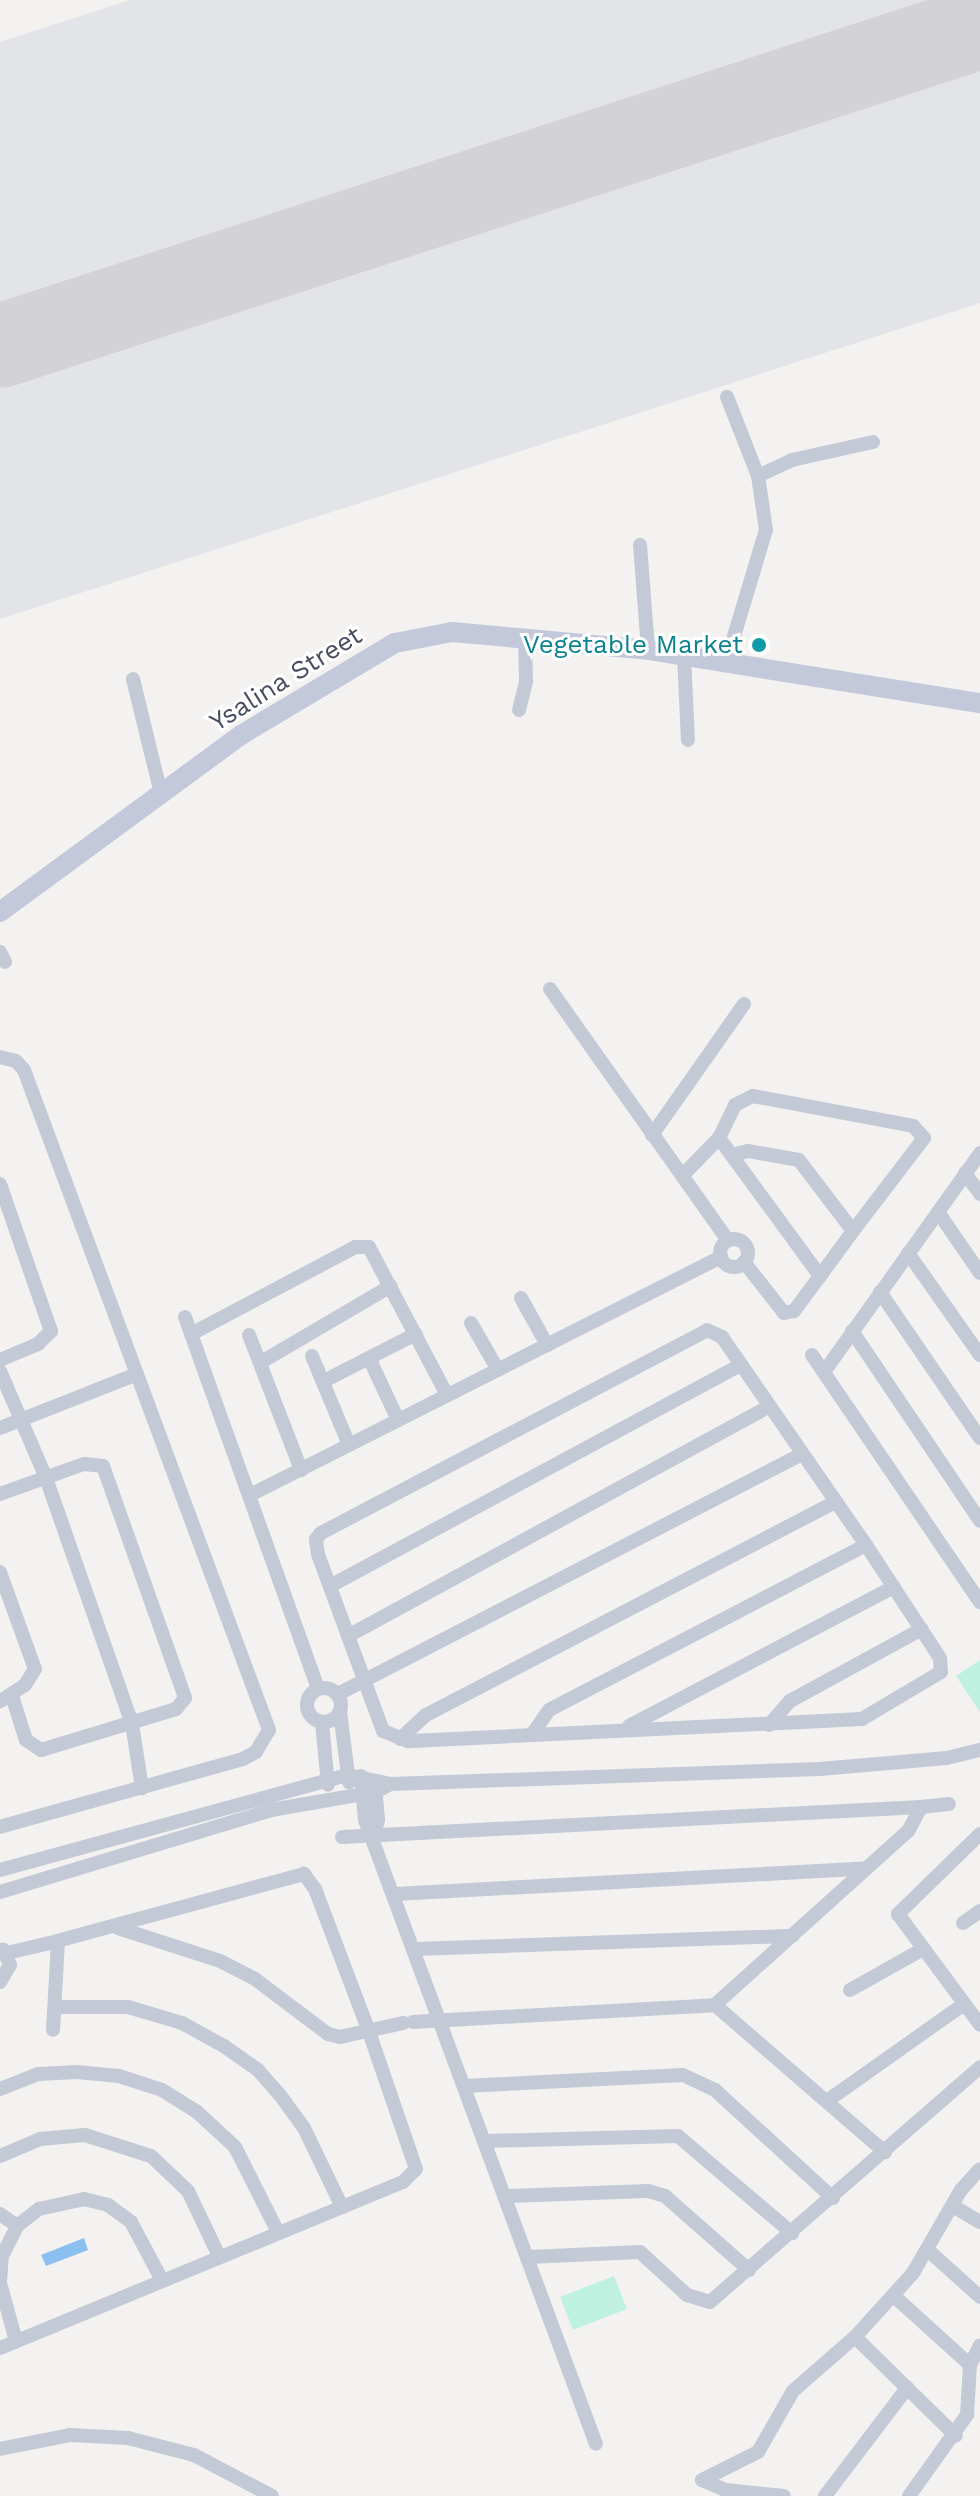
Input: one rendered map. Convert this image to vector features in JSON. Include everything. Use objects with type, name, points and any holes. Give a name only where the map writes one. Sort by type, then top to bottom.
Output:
[{"type":"street","points":[[726,663],[766,530],[758,476],[727,397]]},
{"type":"street","points":[[758,476],[792,460],[873,442]]},
{"type":"street","points":[[640,545],[648,650]]},
{"type":"street","name":"Ysalina Street","points":[[0,912],[316,686],[395,643],[452,632],[648,650],[980,703]]},
{"type":"street","points":[[519,710],[526,681],[525,638]]},
{"type":"street","points":[[684,656],[688,740]]},
{"type":"street","points":[[133,679],[161,794]]},
{"type":"street","points":[[550,989],[652,1135],[728,1240],[745,1245],[744,1262],[784,1313],[794,1311],[924,1138],[913,1126],[753,1096],[735,1105],[719,1138],[682,1176]]},
{"type":"street","points":[[652,1135],[744,1004]]},
{"type":"street","points":[[0,1057],[16,1061],[24,1070],[269,1730],[256,1752],[243,1759],[0,1827]]},
{"type":"street","points":[[719,1138],[820,1276]]},
{"type":"street","points":[[732,1155],[748,1151],[799,1160],[853,1231]]},
{"type":"street","points":[[824,1372],[980,1153]]},
{"type":"street","points":[[965,1173],[980,1194]]},
{"type":"street","points":[[0,1184],[51,1331],[38,1344],[0,1360]]},
{"type":"street","points":[[938,1212],[980,1273]]},
{"type":"street","points":[[250,1495],[721,1257],[728,1240]]},
{"type":"street","points":[[191,1334],[355,1247],[375,1252],[447,1395]]},
{"type":"street","points":[[908,1253],[980,1355]]},
{"type":"street","points":[[721,1257],[731,1266],[744,1262]]},
{"type":"street","points":[[263,1361],[391,1286]]},
{"type":"street","points":[[880,1292],[980,1438]]},
{"type":"street","points":[[521,1298],[547,1345]]},
{"type":"street","points":[[185,1317],[318,1688],[307,1707],[322,1722],[331,1796]]},
{"type":"street","points":[[471,1323],[498,1370]]},
{"type":"street","points":[[707,1330],[722,1337],[769,1406],[922,1629],[943,1668],[917,1688],[866,1718],[769,1725],[400,1739],[383,1731],[363,1685],[316,1539],[330,1526],[707,1330]]},
{"type":"street","points":[[852,1331],[980,1521]]},
{"type":"street","points":[[324,1381],[416,1334]]},
{"type":"street","points":[[249,1335],[263,1361],[301,1470]]},
{"type":"street","points":[[812,1355],[980,1602]]},
{"type":"street","points":[[312,1356],[349,1445]]},
{"type":"street","points":[[370,1360],[398,1420]]},
{"type":"street","points":[[330,1586],[741,1365]]},
{"type":"street","points":[[0,1371],[46,1478],[132,1724],[142,1788]]},
{"type":"street","points":[[0,1428],[137,1374]]},
{"type":"street","points":[[348,1636],[769,1406]]},
{"type":"street","points":[[318,1688],[338,1694],[363,1685],[802,1454]]},
{"type":"street","points":[[0,1494],[97,1463],[109,1473],[184,1686],[182,1705],[132,1724],[41,1750],[26,1740],[6,1699],[35,1669],[0,1572]]},
{"type":"street","points":[[400,1739],[426,1715],[836,1502]]},
{"type":"street","points":[[533,1733],[549,1710],[866,1545]]},
{"type":"street","points":[[624,1729],[894,1587]]},
{"type":"street","points":[[769,1725],[790,1701],[922,1629]]},
{"type":"street","points":[[338,1694],[340,1712],[374,1835],[596,2444]]},
{"type":"street","points":[[322,1722],[340,1712]]},
{"type":"street","points":[[0,1870],[327,1779],[362,1785],[820,1769],[947,1758],[980,1750]]},
{"type":"street","points":[[0,1892],[362,1785]]},
{"type":"street","points":[[342,1837],[949,1804]]},
{"type":"street","points":[[115,1927],[220,1961],[255,1979],[328,2034],[340,2037],[408,2022],[715,2005],[908,1831],[921,1807]]},
{"type":"street","points":[[980,1834],[899,1907],[899,1917],[980,2025]]},
{"type":"street","points":[[395,1894],[864,1869]]},
{"type":"street","points":[[0,1982],[9,1972],[4,1950],[115,1927],[304,1874],[368,2029],[416,2169],[403,2182],[0,2348]]},
{"type":"street","points":[[963,1923],[980,1911]]},
{"type":"street","points":[[415,1949],[793,1936]]},
{"type":"street","points":[[53,2030],[58,1941]]},
{"type":"street","points":[[850,1990],[923,1949]]},
{"type":"street","points":[[827,2101],[964,2004]]},
{"type":"street","points":[[715,2005],[885,2152]]},
{"type":"street","points":[[55,2007],[128,2007],[182,2023],[224,2046],[258,2070],[280,2095],[304,2128],[342,2207]]},
{"type":"street","points":[[528,2257],[640,2252],[703,2303],[749,2270],[980,2067]]},
{"type":"street","points":[[0,2089],[38,2074],[77,2072],[119,2076],[162,2090],[196,2111],[235,2147],[278,2232]]},
{"type":"street","points":[[465,2086],[683,2075],[715,2090],[833,2198]]},
{"type":"street","points":[[0,2156],[40,2139],[85,2135],[151,2156],[188,2191],[219,2256]]},
{"type":"street","points":[[485,2141],[678,2136],[792,2233]]},
{"type":"street","points":[[784,2496],[725,2490],[702,2480],[758,2452],[793,2391],[855,2337],[894,2296],[929,2251],[953,2206],[980,2169]]},
{"type":"street","points":[[505,2196],[648,2191],[682,2209],[749,2270]]},
{"type":"street","points":[[16,2341],[0,2283],[2,2256],[17,2226],[62,2200],[108,2205],[131,2222],[162,2280]]},
{"type":"street","points":[[953,2206],[980,2222]]},
{"type":"street","points":[[0,2214],[17,2226]]},
{"type":"street","points":[[929,2251],[980,2297]]},
{"type":"street","points":[[894,2296],[970,2365]]},
{"type":"street","points":[[855,2337],[956,2436]]},
{"type":"street","points":[[909,2496],[956,2436],[967,2415],[970,2365],[980,2345]]},
{"type":"street","points":[[825,2496],[907,2388]]},
{"type":"street","points":[[0,2449],[70,2435],[128,2438],[194,2455],[272,2496]]},
{"type":"shaded area","points":[[130,0],[980,0],[980,303],[0,619],[0,42]]},
{"type":"green space","points":[[980,1660],[980,1712],[956,1676]]},
{"type":"green space","points":[[614,2276],[627,2309],[573,2330],[560,2297]]},
{"type":"water","points":[[84,2238],[88,2250],[46,2266],[41,2255]]},
{"type":"runway","points":[[0,346],[980,27]]},
{"type":"place","name":"Vegetable Market","points":[[759,645]]}]
